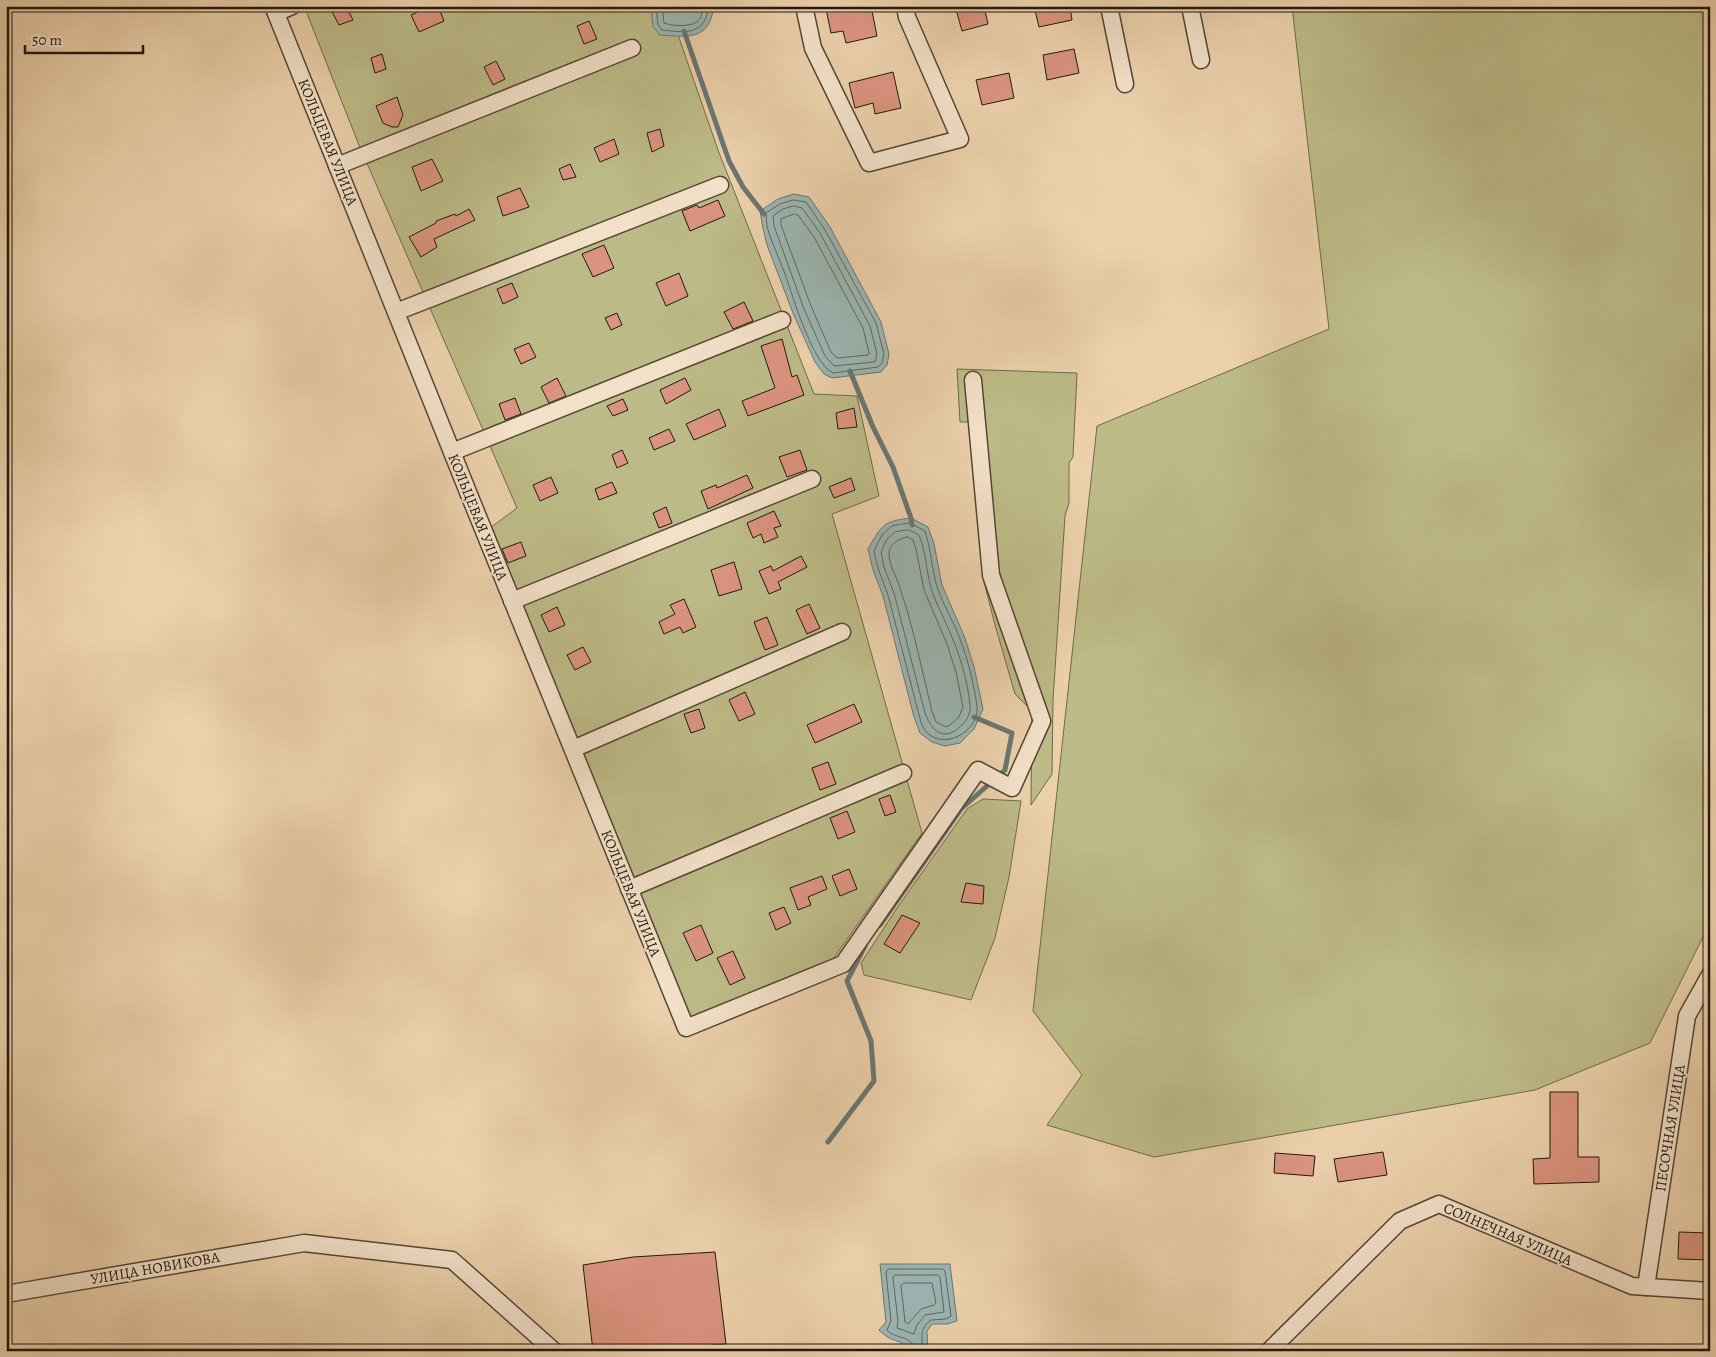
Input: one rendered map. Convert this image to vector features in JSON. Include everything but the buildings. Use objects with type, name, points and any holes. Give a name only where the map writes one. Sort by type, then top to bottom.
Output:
[{"type":"street","points":[[275,10],[292,6]]},
{"type":"street","points":[[804,6],[813,48],[869,163],[960,139],[906,17],[905,6]]},
{"type":"street","points":[[1108,6],[1125,84]]},
{"type":"street","points":[[1190,6],[1200,60]]},
{"type":"street","name":"КОЛЬЦЕВАЯ УЛИЦА","points":[[275,10],[686,1028],[843,964],[978,770],[1012,788],[1042,721],[991,575],[973,380]]},
{"type":"street","points":[[338,166],[632,48]]},
{"type":"street","points":[[396,312],[720,186]]},
{"type":"street","points":[[452,452],[782,320]]},
{"type":"street","points":[[512,601],[812,479]]},
{"type":"street","points":[[573,749],[842,632]]},
{"type":"street","points":[[629,889],[903,773]]},
{"type":"street","name":"ПЕСОЧНАЯ УЛИЦА","points":[[1646,1287],[1687,1016],[1710,974]]},
{"type":"street","name":"СОЛНЕЧНАЯ УЛИЦА","points":[[1268,1351],[1400,1221],[1439,1204],[1632,1286],[1710,1291]]},
{"type":"street","name":"УЛИЦА НОВИКОВА","points":[[6,1294],[304,1243],[452,1260],[554,1351]]},
{"type":"shaded area","points":[[304,6],[668,6],[718,150],[814,394],[857,396],[879,496],[832,514],[922,833],[833,959],[690,1017],[490,528],[517,508],[359,145]]},
{"type":"shaded area","points":[[1292,6],[1710,6],[1710,923],[1650,1043],[1535,1090],[1154,1157],[1047,1125],[1082,1075],[1033,1011],[1097,426],[1329,329]]},
{"type":"shaded area","points":[[957,369],[1077,373],[1073,457],[1069,463],[1069,503],[1065,516],[1053,700],[1052,774],[1031,805],[1032,704],[1026,705],[1015,694],[983,578],[979,422],[960,422]]},
{"type":"shaded area","points":[[983,799],[1021,801],[1009,877],[995,938],[971,1000],[864,975],[861,963],[897,908],[967,809]]},
{"type":"water","points":[[651,6],[714,6],[708,26],[696,34],[680,36],[660,35],[653,27]]},
{"type":"water","points":[[794,194],[809,197],[830,227],[881,322],[889,354],[887,365],[881,372],[832,378],[824,374],[815,362],[793,313],[767,245],[760,211],[778,199]]},
{"type":"water","points":[[911,518],[928,527],[934,544],[942,585],[965,638],[974,667],[983,709],[974,729],[960,743],[945,746],[932,742],[920,733],[914,717],[883,596],[873,570],[868,549],[880,529],[884,526],[894,521]]},
{"type":"water","points":[[880,1264],[950,1264],[957,1321],[947,1324],[932,1324],[927,1331],[928,1351],[912,1351],[879,1330],[886,1322]]},
{"type":"waterway","points":[[684,31],[729,161],[743,187],[764,214]]},
{"type":"waterway","points":[[850,371],[873,427],[893,467],[912,525]]},
{"type":"waterway","points":[[880,925],[961,809],[1005,770],[1012,733],[974,717]]},
{"type":"waterway","points":[[828,1142],[874,1081],[871,1041],[847,981],[865,946]]}]
